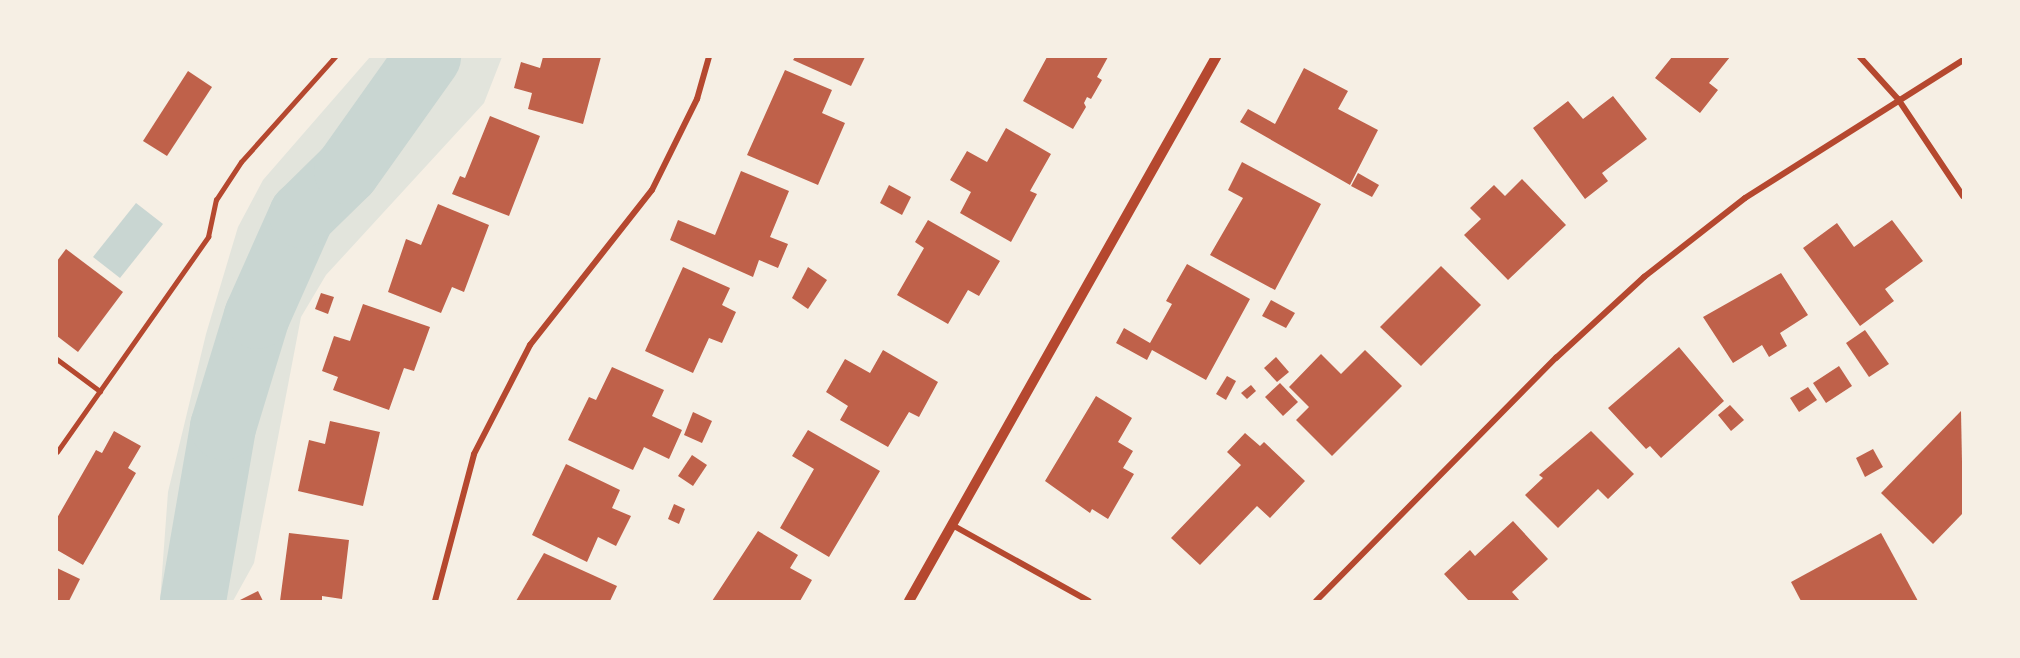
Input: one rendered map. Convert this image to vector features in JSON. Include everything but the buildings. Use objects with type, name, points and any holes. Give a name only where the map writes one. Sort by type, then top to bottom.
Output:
[{"type":"street","points":[[435,601],[474,454],[530,345],[652,190],[697,99],[709,57]]},
{"type":"street","points":[[909,601],[954,525],[1216,57]]},
{"type":"street","points":[[1860,57],[1899,99],[1963,196]]},
{"type":"street","points":[[1316,601],[1556,358],[1644,277],[1745,198],[1963,60]]},
{"type":"street","points":[[954,525],[1089,601]]},
{"type":"lane","points":[[57,452],[208,237],[216,200],[241,162],[335,57]]},
{"type":"lane","points":[[57,359],[100,391]]},
{"type":"shaded area","points":[[370,57],[502,57],[484,103],[326,275],[301,317],[254,563],[233,601],[160,601],[168,492],[206,334],[238,227],[263,180]]},
{"type":"shaded area","points":[[136,203],[163,224],[120,278],[93,257]]},
{"type":"waterway","points":[[193,601],[223,427],[257,316],[302,215],[347,171],[428,57]]}]
